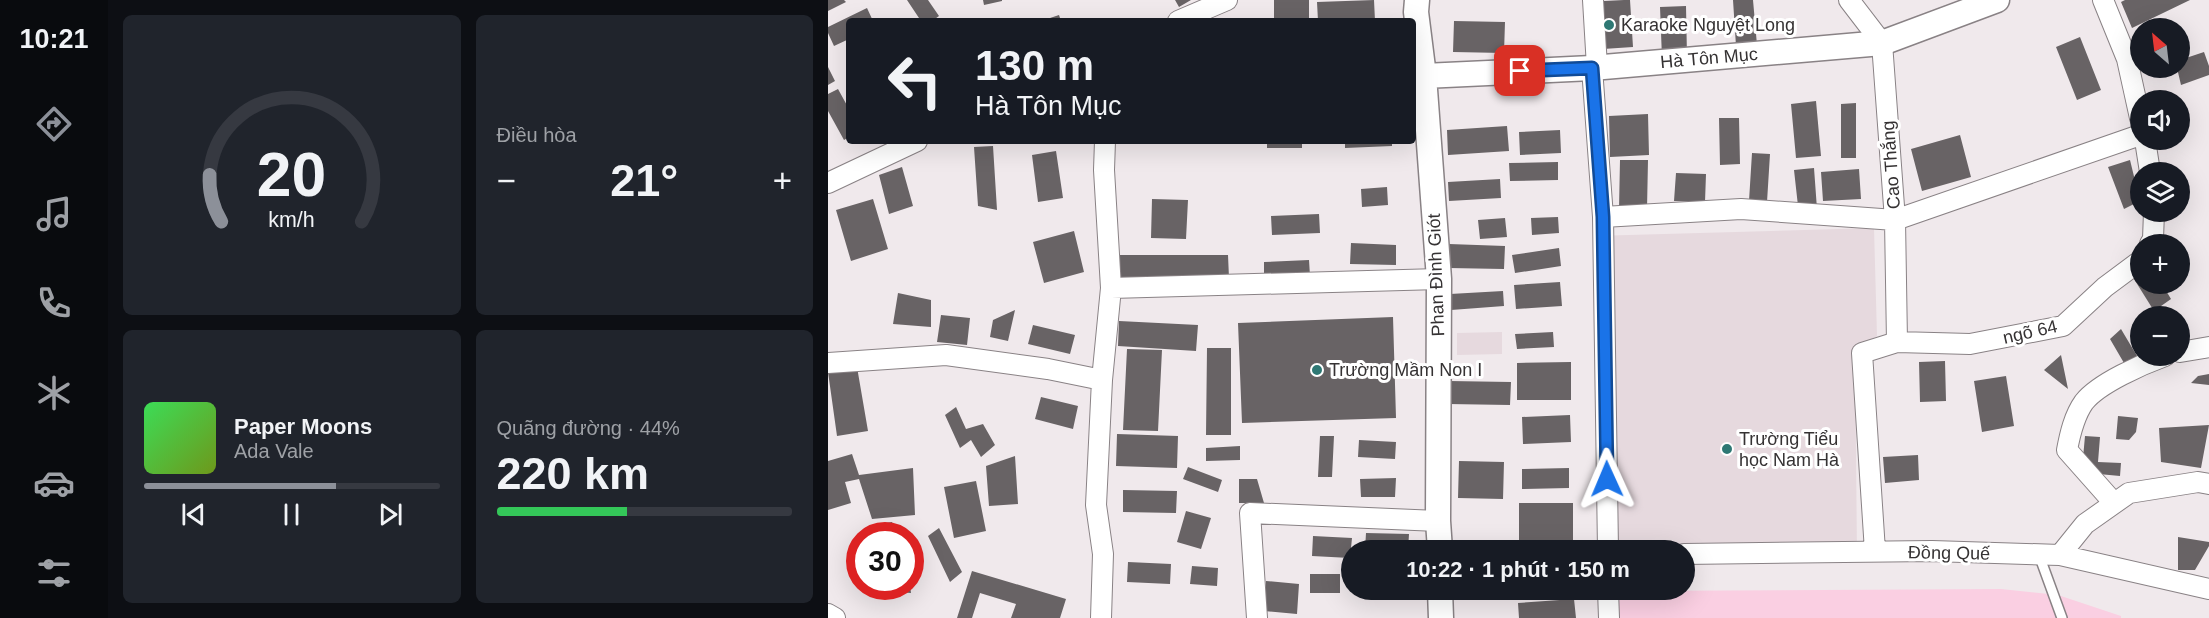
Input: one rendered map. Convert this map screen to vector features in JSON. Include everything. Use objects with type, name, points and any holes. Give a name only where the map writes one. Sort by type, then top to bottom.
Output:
[{"type":"street","points":[[1185,18],[1227,0]]},
{"type":"street","name":"Phan Đình Giót","points":[[1417,0],[1419,76],[1439,279],[1439,540]]},
{"type":"street","points":[[1593,0],[1603,217],[1608,540]]},
{"type":"street","points":[[1849,0],[1882,43]]},
{"type":"street","name":"Hà Tôn Mục","points":[[1419,76],[1595,67],[1882,43],[1997,0]]},
{"type":"street","points":[[2103,0],[2127,59],[2134,90]]},
{"type":"street","name":"Cao Thắng","points":[[1882,43],[1895,220],[1897,342]]},
{"type":"street","points":[[1603,217],[1741,209],[1895,220],[2130,138]]},
{"type":"street","points":[[828,183],[911,144]]},
{"type":"street","points":[[1101,618],[1103,554],[1096,506],[1102,380],[1111,288],[1104,170],[1105,144]]},
{"type":"street","name":"ngõ 64","points":[[1875,551],[1862,353],[1897,342],[1970,344],[2063,326],[2105,287],[2130,268]]},
{"type":"street","points":[[1111,288],[1439,279]]},
{"type":"street","points":[[2190,350],[2209,347]]},
{"type":"street","points":[[828,363],[946,355],[1047,369],[1102,380]]},
{"type":"street","points":[[2114,503],[2067,450],[2071,429],[2084,402],[2097,390],[2138,366]]},
{"type":"street","points":[[2060,555],[2085,524],[2129,493],[2198,482],[2209,484]]},
{"type":"street","points":[[1257,618],[1250,513],[1438,520]]},
{"type":"street","name":"Đồng Quế","points":[[1695,554],[1875,551],[2060,555],[2209,589]]},
{"type":"street","points":[[1440,600],[1440,618]]},
{"type":"street","points":[[1608,600],[1609,618]]},
{"type":"street","points":[[828,614],[835,618]]},
{"type":"lane","points":[[2039,555],[2061,618]]},
{"type":"shaded area","name":"Trường Tiểu học Nam Hà","points":[[1874,228],[1877,336],[1855,349],[1857,555],[1695,552],[1695,540],[1601,540],[1593,236]]},
{"type":"shaded area","points":[[1502,332],[1502,354],[1457,355],[1457,333]]},
{"type":"shaded area","points":[[2001,589],[2058,595],[2121,616],[2121,618],[1613,618],[1614,600],[1695,600],[1695,591]]},
{"type":"building","points":[[828,0],[844,0],[846,2],[828,11]]},
{"type":"building","points":[[907,0],[928,0],[939,16],[919,18]]},
{"type":"building","points":[[983,0],[1002,0],[1002,1],[984,5]]},
{"type":"building","points":[[1175,0],[1191,0],[1179,7]]},
{"type":"building","points":[[1274,0],[1309,0],[1309,18],[1274,18]]},
{"type":"building","points":[[1374,0],[1375,18],[1318,18],[1317,2]]},
{"type":"building","name":"Karaoke Nguyệt Long","points":[[1630,0],[1633,47],[1588,50],[1585,2]]},
{"type":"building","points":[[1733,0],[1753,0],[1757,45],[1736,46]]},
{"type":"building","points":[[2125,0],[2190,0],[2153,18],[2130,18],[2130,23],[2121,2]]},
{"type":"building","points":[[1686,6],[1687,57],[1662,58],[1660,7]]},
{"type":"building","points":[[867,8],[872,18],[846,18]]},
{"type":"building","points":[[846,18],[846,40],[834,46],[828,33],[828,27]]},
{"type":"building","points":[[1454,21],[1505,22],[1504,53],[1453,52]]},
{"type":"building","points":[[2080,37],[2101,90],[2077,100],[2056,47]]},
{"type":"building","points":[[2204,52],[2209,66],[2209,75],[2181,85],[2179,78],[2190,78],[2190,57]]},
{"type":"building","points":[[828,67],[835,81],[828,85]]},
{"type":"building","points":[[838,89],[846,104],[846,139],[844,140],[828,111],[828,94]]},
{"type":"building","points":[[1816,101],[1821,156],[1796,158],[1791,104]]},
{"type":"building","points":[[1856,103],[1856,158],[1841,158],[1841,104]]},
{"type":"building","points":[[1648,114],[1649,155],[1610,157],[1609,116]]},
{"type":"building","points":[[1719,118],[1739,118],[1740,164],[1720,165]]},
{"type":"building","points":[[1507,126],[1509,151],[1448,155],[1447,130]]},
{"type":"building","points":[[1560,130],[1561,153],[1520,155],[1519,132]]},
{"type":"building","points":[[1960,135],[1971,177],[1922,191],[1911,149]]},
{"type":"building","points":[[1267,144],[1302,144],[1302,148],[1267,148]]},
{"type":"building","points":[[1345,144],[1392,144],[1392,146],[1345,148]]},
{"type":"building","points":[[993,146],[997,210],[978,206],[974,147]]},
{"type":"building","points":[[1056,151],[1063,198],[1038,202],[1032,155]]},
{"type":"building","points":[[1752,153],[1770,154],[1767,202],[1749,201]]},
{"type":"building","points":[[1620,160],[1648,160],[1647,209],[1619,209]]},
{"type":"building","points":[[2130,160],[2130,206],[2124,209],[2108,167]]},
{"type":"building","points":[[1558,162],[1558,180],[1510,181],[1509,163]]},
{"type":"building","points":[[902,167],[913,206],[889,214],[879,175]]},
{"type":"building","points":[[1814,168],[1817,209],[1798,206],[1794,170]]},
{"type":"building","points":[[1859,169],[1861,199],[1823,201],[1821,172]]},
{"type":"building","points":[[1676,173],[1706,174],[1705,202],[1674,201]]},
{"type":"building","points":[[1500,179],[1501,198],[1449,201],[1448,182]]},
{"type":"building","points":[[1387,187],[1388,205],[1362,207],[1361,189]]},
{"type":"building","points":[[873,199],[888,249],[851,261],[836,210]]},
{"type":"building","points":[[1152,199],[1188,200],[1186,239],[1151,238]]},
{"type":"building","points":[[1319,214],[1320,233],[1272,235],[1271,216]]},
{"type":"building","points":[[1558,217],[1559,233],[1532,235],[1531,218]]},
{"type":"building","points":[[1505,218],[1507,237],[1480,239],[1478,220]]},
{"type":"building","points":[[1074,231],[1084,272],[1044,283],[1033,242]]},
{"type":"building","points":[[1351,243],[1396,245],[1396,265],[1350,264]]},
{"type":"building","points":[[1449,244],[1505,246],[1504,269],[1449,268]]},
{"type":"building","points":[[1559,248],[1561,266],[1515,273],[1512,255]]},
{"type":"building","points":[[1119,255],[1228,255],[1229,278],[1119,279]]},
{"type":"building","points":[[1309,260],[1310,276],[1264,278],[1264,262]]},
{"type":"building","points":[[1560,282],[1562,306],[1516,309],[1514,285]]},
{"type":"building","points":[[1503,291],[1504,306],[1451,310],[1450,294]]},
{"type":"building","points":[[898,293],[931,300],[931,327],[893,324]]},
{"type":"building","points":[[2143,294],[2168,294],[2171,299],[2161,306],[2151,306]]},
{"type":"building","points":[[1015,310],[1008,341],[990,337],[993,320]]},
{"type":"building","points":[[941,315],[970,318],[967,345],[937,342]]},
{"type":"building","name":"Trường Mầm Non I","points":[[1393,317],[1396,418],[1242,423],[1238,323]]},
{"type":"building","points":[[1119,321],[1198,325],[1196,351],[1118,346]]},
{"type":"building","points":[[1033,325],[1075,335],[1070,354],[1028,344]]},
{"type":"building","points":[[2121,329],[2130,344],[2130,360],[2124,363],[2110,339]]},
{"type":"building","points":[[1553,332],[1554,347],[1517,349],[1515,334]]},
{"type":"building","points":[[1207,348],[1231,348],[1231,435],[1206,435]]},
{"type":"building","points":[[1127,349],[1162,350],[1158,431],[1123,430]]},
{"type":"building","points":[[2061,355],[2068,389],[2044,370]]},
{"type":"building","points":[[1945,361],[1946,401],[1920,402],[1919,362]]},
{"type":"building","points":[[1571,362],[1571,400],[1517,400],[1517,363]]},
{"type":"building","points":[[857,367],[868,431],[837,436],[828,372]]},
{"type":"building","points":[[2209,374],[2209,385],[2191,383],[2198,376]]},
{"type":"building","points":[[2006,376],[2014,426],[1982,432],[1974,381]]},
{"type":"building","points":[[1449,381],[1511,382],[1510,405],[1448,404]]},
{"type":"building","points":[[1041,397],[1078,406],[1073,429],[1035,419]]},
{"type":"building","points":[[956,407],[966,429],[983,424],[995,445],[981,457],[971,440],[960,448],[945,415]]},
{"type":"building","points":[[1570,415],[1571,442],[1523,444],[1522,417]]},
{"type":"building","points":[[2118,416],[2138,418],[2136,432],[2129,440],[2116,439]]},
{"type":"building","points":[[2209,425],[2201,468],[2161,462],[2159,428]]},
{"type":"building","points":[[1117,434],[1178,436],[1177,468],[1116,466]]},
{"type":"building","points":[[1320,436],[1334,436],[1332,477],[1318,477]]},
{"type":"building","points":[[2085,436],[2100,437],[2098,462],[2121,463],[2120,476],[2088,473],[2083,458]]},
{"type":"building","points":[[1359,440],[1396,442],[1395,459],[1358,457]]},
{"type":"building","points":[[1240,446],[1240,460],[1206,461],[1206,448]]},
{"type":"building","points":[[852,454],[859,475],[913,468],[915,515],[872,519],[859,479],[845,482],[851,503],[828,510],[828,461]]},
{"type":"building","points":[[1918,455],[1919,480],[1885,483],[1883,457]]},
{"type":"building","points":[[1015,456],[1018,504],[989,506],[986,466]]},
{"type":"building","points":[[1459,461],[1504,462],[1503,499],[1458,498]]},
{"type":"building","points":[[1188,467],[1222,480],[1218,492],[1183,479]]},
{"type":"building","points":[[1569,468],[1569,488],[1522,489],[1522,469]]},
{"type":"building","points":[[1396,478],[1395,497],[1361,497],[1360,479]]},
{"type":"building","points":[[1239,479],[1257,479],[1264,503],[1239,503]]},
{"type":"building","points":[[976,481],[986,531],[954,538],[944,487]]},
{"type":"building","points":[[1123,490],[1177,491],[1176,513],[1123,512]]},
{"type":"building","points":[[1519,503],[1573,503],[1573,540],[1519,540]]},
{"type":"building","points":[[1186,511],[1211,518],[1201,549],[1177,542]]},
{"type":"building","points":[[939,528],[962,572],[950,582],[928,536]]},
{"type":"building","points":[[1366,533],[1409,534],[1409,540],[1366,540]]},
{"type":"building","points":[[1313,536],[1352,538],[1352,540],[1341,540],[1341,558],[1312,556]]},
{"type":"building","points":[[2178,537],[2209,542],[2195,570],[2178,570]]},
{"type":"building","points":[[1128,562],[1171,564],[1170,584],[1127,582]]},
{"type":"building","points":[[1192,566],[1218,568],[1217,586],[1190,584]]},
{"type":"building","points":[[972,571],[1066,599],[1060,618],[1011,618],[1016,604],[980,593],[972,618],[957,618]]},
{"type":"building","points":[[1310,574],[1340,574],[1340,593],[1310,593]]},
{"type":"building","points":[[1266,581],[1299,584],[1297,614],[1264,611]]},
{"type":"building","points":[[1574,600],[1576,618],[1519,618],[1518,603]]},
{"type":"place","name":"Karaoke Nguyệt Long","points":[[1609,25]]},
{"type":"place","name":"Trường Mầm Non I","points":[[1317,370]]},
{"type":"place","name":"Trường Tiểu học Nam Hà","points":[[1727,449]]},
{"type":"route","points":[[1520,71],[1592,68],[1603,217],[1607,479]]}]
